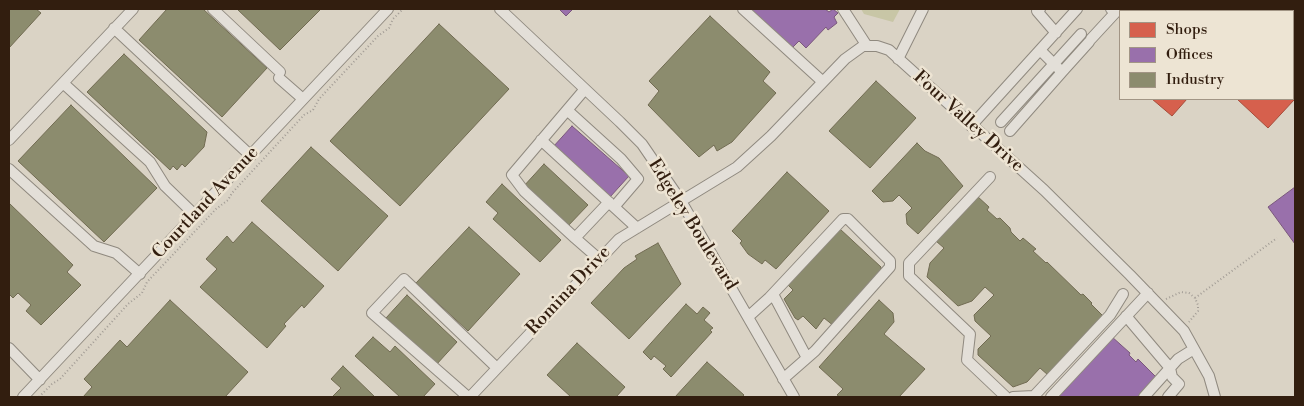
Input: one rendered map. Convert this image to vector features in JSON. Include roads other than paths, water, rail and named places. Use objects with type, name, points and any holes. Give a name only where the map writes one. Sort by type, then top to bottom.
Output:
[{"type":"street","points":[[9,140],[133,9]]},
{"type":"street","points":[[213,9],[303,99]]},
{"type":"street","name":"Courtland Avenue","points":[[23,397],[388,9]]},
{"type":"street","name":"Edgeley Boulevard","points":[[500,9],[642,144],[681,200],[794,397]]},
{"type":"street","points":[[743,9],[823,82]]},
{"type":"street","points":[[681,200],[737,167],[771,136],[845,59],[863,46],[868,46],[844,9]]},
{"type":"street","points":[[898,58],[923,9]]},
{"type":"street","points":[[1040,9],[1037,11],[1056,33]]},
{"type":"street","points":[[1001,122],[1054,64],[1087,39],[1115,13],[1111,9]]},
{"type":"street","points":[[971,126],[1056,33],[1073,10]]},
{"type":"street","points":[[114,28],[251,156]]},
{"type":"street","points":[[1010,131],[1062,72],[1087,39]]},
{"type":"street","name":"Four Valley Drive","points":[[868,46],[877,46],[889,50],[1044,190],[1148,293],[1181,329],[1194,349],[1209,376],[1215,397]]},
{"type":"street","points":[[1040,50],[1062,72]]},
{"type":"street","points":[[63,82],[150,162],[164,186],[195,215]]},
{"type":"street","points":[[585,89],[512,175],[524,192],[599,259]]},
{"type":"street","points":[[567,110],[621,159],[638,179],[576,238]]},
{"type":"street","points":[[541,140],[637,228]]},
{"type":"street","points":[[9,170],[94,246],[116,252],[140,274]]},
{"type":"street","points":[[990,177],[909,263],[909,276],[970,334],[967,360],[1006,397]]},
{"type":"street","name":"Romina Drive","points":[[469,397],[619,239],[681,200]]},
{"type":"street","points":[[748,317],[773,294],[843,219],[848,219],[890,262],[890,267],[807,358],[783,379]]},
{"type":"street","points":[[469,397],[372,313],[404,279],[497,368]]},
{"type":"street","points":[[1051,397],[1148,293]]},
{"type":"street","points":[[773,294],[807,358]]},
{"type":"street","points":[[1013,397],[1034,396],[1110,315],[1123,294]]},
{"type":"street","points":[[1126,316],[1170,368],[1172,377],[1179,384],[1168,397]]},
{"type":"street","points":[[9,348],[40,380]]},
{"type":"street","points":[[1144,397],[1178,359],[1194,349]]}]
